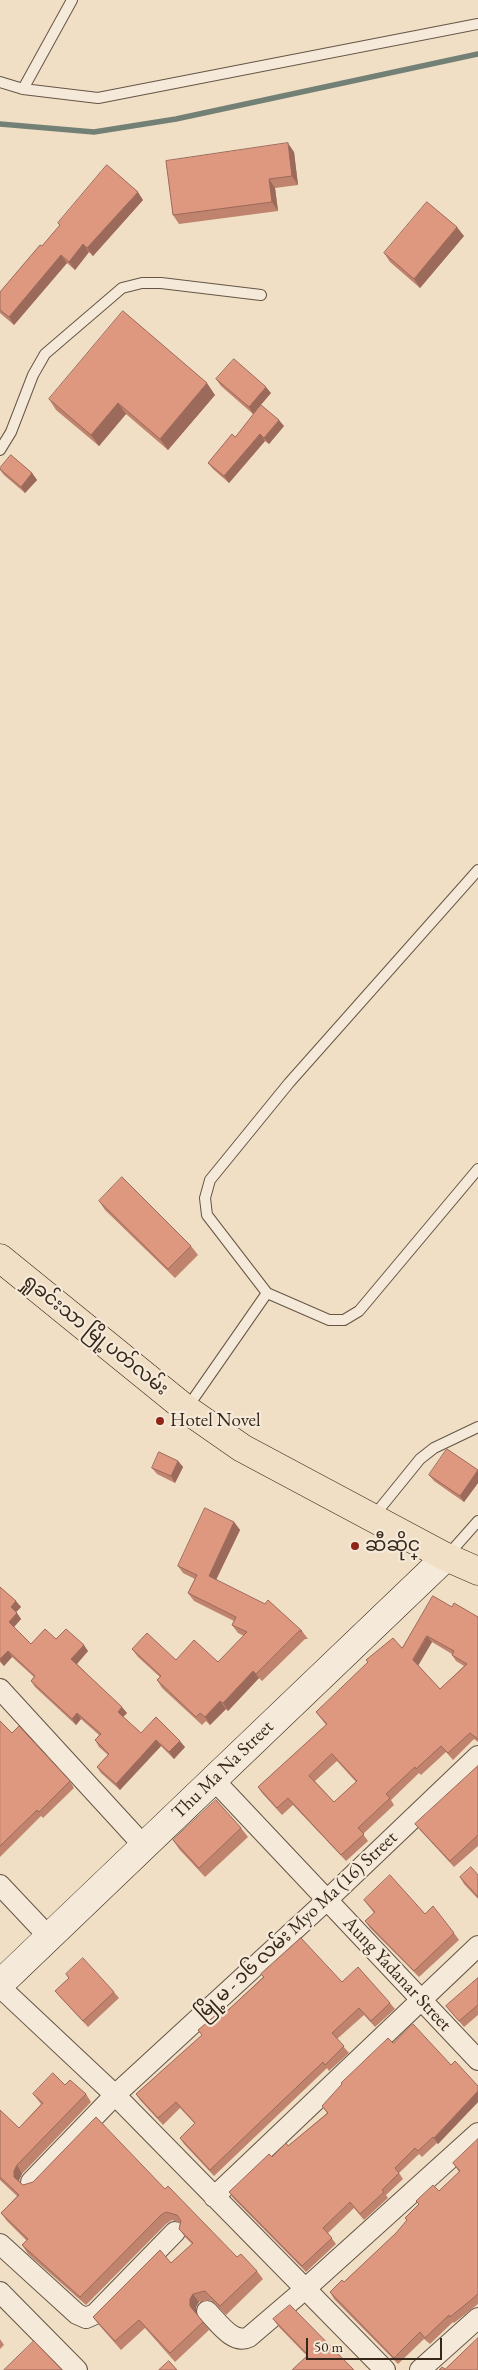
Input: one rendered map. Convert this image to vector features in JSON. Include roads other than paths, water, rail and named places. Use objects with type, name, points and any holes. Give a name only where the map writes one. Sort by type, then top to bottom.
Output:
[{"type":"main road","name":"ရှုခင်းသာ မြို့ပတ်လမ်း","points":[[0,1258],[186,1409],[242,1448],[446,1557],[478,1571]]},
{"type":"street","name":"Thu Ma Na Street","points":[[0,1986],[213,1779],[446,1557]]},
{"type":"street","points":[[0,1689],[144,1846]]},
{"type":"street","name":"မြို့မ - ၁၆ လမ်း Myo Ma (16) Street","points":[[31,2182],[115,2095],[328,1900],[478,1756]]},
{"type":"street","name":"Aung Yadanar Street","points":[[213,1779],[478,2060]]},
{"type":"street","points":[[0,1885],[49,1937]]},
{"type":"street","points":[[214,2196],[478,1946]]},
{"type":"street","points":[[0,1986],[115,2095],[384,2370]]},
{"type":"street","points":[[207,2311],[236,2339],[242,2340],[304,2290],[478,2134]]},
{"type":"street","points":[[0,2244],[76,2314],[86,2318],[95,2314],[175,2232]]},
{"type":"street","points":[[0,2292],[77,2370]]},
{"type":"street","points":[[420,2370],[478,2318]]},
{"type":"lane","points":[[23,90],[72,0]]},
{"type":"lane","points":[[0,82],[23,90],[98,98],[478,24]]},
{"type":"lane","points":[[0,450],[12,432],[33,375],[45,354],[122,288],[142,283],[162,283],[261,295]]},
{"type":"lane","points":[[478,870],[289,1083],[210,1180],[205,1198],[207,1215],[267,1293],[329,1320],[344,1320],[359,1310],[478,1169]]},
{"type":"lane","points":[[186,1409],[267,1293]]},
{"type":"lane","points":[[372,1518],[420,1459],[434,1448],[478,1427]]},
{"type":"lane","points":[[446,1557],[478,1521]]},
{"type":"waterway","points":[[0,124],[94,132],[176,119],[478,54]]},
{"type":"place","name":"Hotel Novel","points":[[160,1421]]},
{"type":"place","name":"ဆီဆိုင္","points":[[355,1546]]}]
